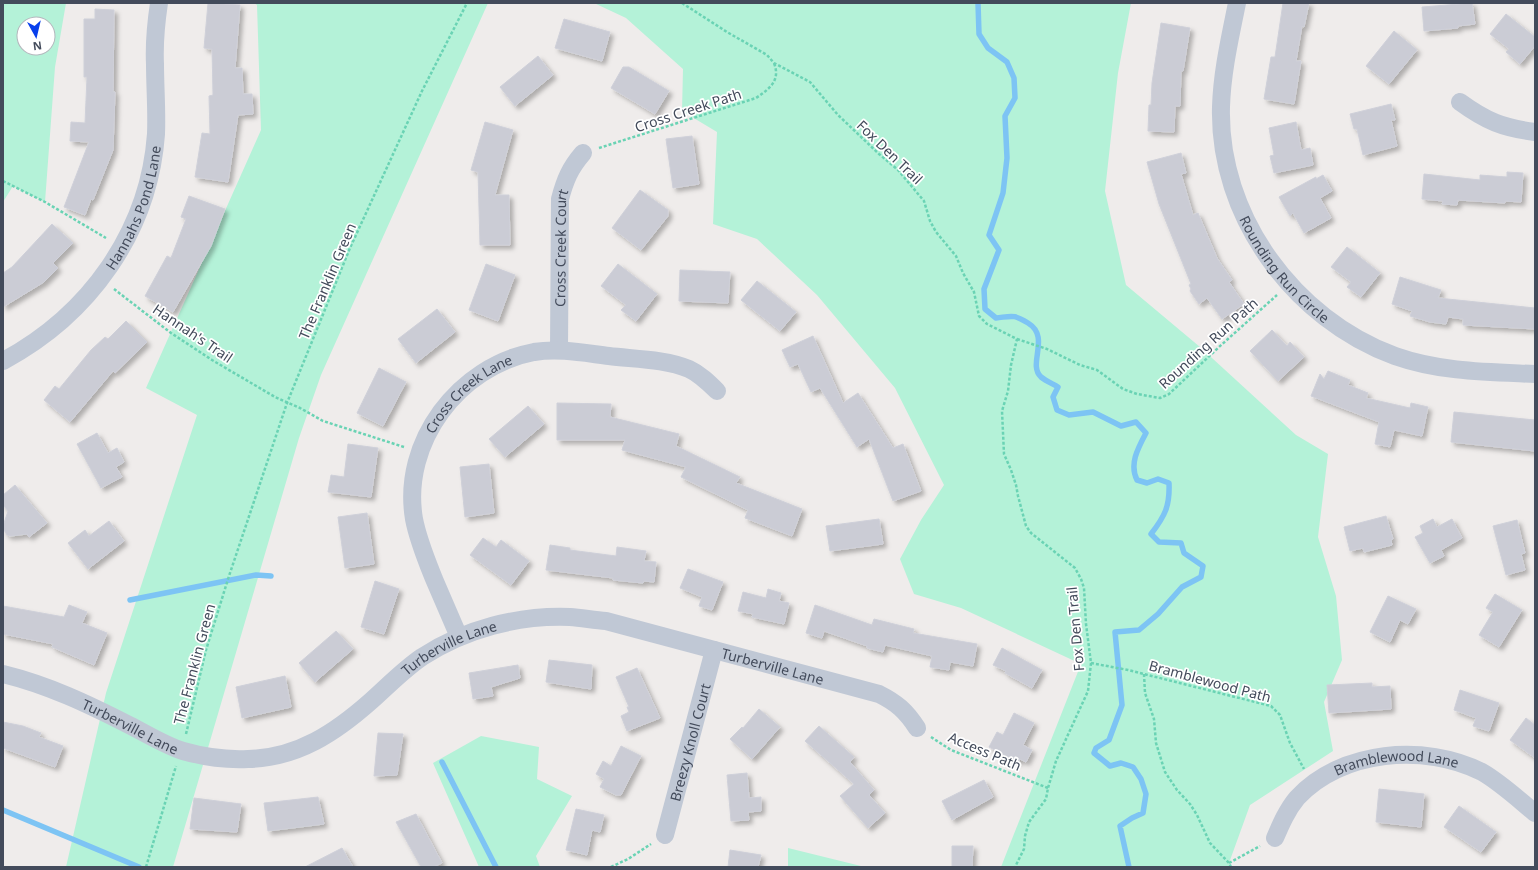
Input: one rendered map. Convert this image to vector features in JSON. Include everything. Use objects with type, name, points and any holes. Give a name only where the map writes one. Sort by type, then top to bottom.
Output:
[{"type":"street","name":"Hannahs Pond Lane","points":[[3,361],[41,338],[69,315],[92,290],[113,262],[129,232],[142,201],[151,168],[156,134],[154,62],[159,3]]},
{"type":"street","name":"Rounding Run Circle","points":[[1237,3],[1223,74],[1221,109],[1223,143],[1229,175],[1240,208],[1255,238],[1274,266],[1290,283],[1295,291],[1320,313],[1350,334],[1381,350],[1396,356],[1432,366],[1461,371],[1535,374]]},
{"type":"street","points":[[1460,102],[1476,114],[1496,124],[1519,130],[1535,132]]},
{"type":"street","name":"Cross Creek Court","points":[[559,350],[560,199],[564,181],[572,165],[583,152]]},
{"type":"street","name":"Cross Creek Lane","points":[[459,637],[420,543],[414,518],[413,493],[416,466],[424,441],[436,419],[450,400],[466,384],[487,369],[510,358],[534,352],[559,350],[671,363],[689,369],[705,379],[717,391]]},
{"type":"street","name":"Turberville Lane","points":[[3,674],[21,678],[62,692],[181,750],[222,759],[251,759],[277,756],[320,740],[342,726],[373,700],[395,678],[422,657],[459,637],[507,622],[539,618],[570,617],[606,621],[879,694],[895,703],[908,715],[917,728]]},
{"type":"street","name":"Breezy Knoll Court","points":[[665,835],[714,650]]},
{"type":"street","name":"Bramblewood Lane","points":[[1275,838],[1284,818],[1297,799],[1312,784],[1332,773],[1369,759],[1390,755],[1427,755],[1453,761],[1481,772],[1499,783],[1535,813]]},
{"type":"path","name":"The Franklin Green","points":[[146,866],[190,719],[206,650],[229,576],[288,403],[350,248],[422,91],[467,3]]},
{"type":"path","name":"Fox Den Trail","points":[[682,3],[727,32],[767,54],[774,63],[810,82],[838,115],[898,170],[924,201],[930,221],[936,232],[956,256],[963,273],[974,292],[979,316],[987,324],[1017,339],[1010,365],[1008,391],[1002,412],[1004,454],[1016,485],[1026,526],[1075,568],[1081,579],[1084,588],[1086,624],[1091,663],[1088,691],[1056,761],[1046,799],[1029,822],[1025,836],[1024,849],[1014,867]]},
{"type":"path","name":"Cross Creek Path","points":[[583,152],[624,141],[756,98],[769,89],[775,80],[777,70],[774,63]]},
{"type":"path","name":"Hannah's Trail","points":[[3,181],[44,202],[108,240],[113,262],[114,288],[171,334],[275,397],[323,421],[420,453]]},
{"type":"path","name":"Rounding Run Path","points":[[1017,339],[1047,349],[1080,365],[1097,370],[1123,389],[1137,394],[1160,398],[1169,394],[1290,283]]},
{"type":"path","name":"Bramblewood Path","points":[[1091,663],[1128,670],[1270,706],[1280,715],[1290,743],[1312,784]]},
{"type":"path","points":[[1144,674],[1144,693],[1154,718],[1156,743],[1165,772],[1197,815],[1210,843],[1231,867]]},
{"type":"path","name":"Access Path","points":[[917,728],[951,750],[1048,788]]},
{"type":"path","points":[[611,867],[628,859],[665,835]]},
{"type":"path","points":[[1229,863],[1275,838]]},
{"type":"green space","points":[[3,3],[66,3],[55,67],[45,202],[13,186],[3,202]]},
{"type":"green space","points":[[254,3],[488,3],[321,375],[299,438],[173,867],[66,867],[106,693],[197,415],[146,388],[261,130],[257,5]]},
{"type":"green space","points":[[594,3],[1131,3],[1118,73],[1105,191],[1126,285],[1200,347],[1296,435],[1328,454],[1318,537],[1336,596],[1342,660],[1324,702],[1333,751],[1250,805],[1229,863],[1232,867],[1001,867],[1081,664],[961,608],[914,594],[900,559],[921,520],[944,485],[895,388],[817,295],[757,239],[713,224],[717,132],[682,111],[683,69],[626,18]]},
{"type":"green space","points":[[481,736],[539,747],[537,779],[572,796],[536,856],[540,867],[479,867],[433,763]]},
{"type":"green space","points":[[788,848],[861,866],[862,867],[788,867]]},
{"type":"building","points":[[208,3],[240,5],[235,68],[242,68],[243,94],[252,94],[253,114],[238,115],[228,182],[195,177],[202,133],[210,134],[209,96],[213,95],[212,49],[204,48]]},
{"type":"building","points":[[1283,3],[1309,3],[1304,27],[1302,26],[1296,61],[1301,61],[1294,104],[1264,99],[1271,57],[1275,57]]},
{"type":"building","points":[[1472,3],[1475,24],[1458,26],[1458,28],[1424,31],[1422,7]]},
{"type":"building","points":[[95,9],[114,10],[113,92],[115,92],[113,150],[93,200],[91,199],[85,215],[64,207],[89,142],[70,141],[71,122],[85,123],[87,77],[84,77],[84,19],[95,19]]},
{"type":"building","points":[[1506,14],[1535,37],[1535,46],[1520,64],[1506,52],[1509,49],[1490,34]]},
{"type":"building","points":[[564,19],[610,32],[602,61],[555,48]]},
{"type":"building","points":[[1161,23],[1190,28],[1183,71],[1181,71],[1180,106],[1175,106],[1174,132],[1148,131],[1149,105],[1151,105],[1152,83]]},
{"type":"building","points":[[1394,31],[1417,50],[1389,84],[1366,66]]},
{"type":"building","points":[[538,56],[553,75],[515,106],[500,87]]},
{"type":"building","points":[[623,67],[629,67],[669,91],[655,114],[611,88]]},
{"type":"building","points":[[1391,104],[1395,120],[1391,120],[1397,146],[1363,155],[1357,129],[1354,129],[1350,114]]},
{"type":"building","points":[[485,122],[513,130],[495,195],[509,195],[510,245],[480,245],[478,172],[471,170]]},
{"type":"building","points":[[1296,122],[1301,150],[1310,148],[1313,165],[1274,173],[1270,156],[1274,155],[1269,128]]},
{"type":"building","points":[[692,136],[699,184],[673,188],[666,139]]},
{"type":"building","points":[[1181,153],[1186,173],[1181,174],[1193,215],[1198,213],[1217,258],[1232,280],[1229,282],[1244,304],[1222,319],[1207,298],[1199,304],[1190,291],[1191,289],[1189,285],[1191,284],[1159,204],[1147,162]]},
{"type":"building","points":[[1507,172],[1523,173],[1521,202],[1505,201],[1505,203],[1458,200],[1457,205],[1442,204],[1443,201],[1422,199],[1424,174],[1480,180],[1480,175],[1507,177]]},
{"type":"building","points":[[1323,175],[1332,191],[1320,198],[1331,218],[1304,233],[1293,213],[1290,216],[1279,197],[1316,177],[1316,179]]},
{"type":"building","points":[[640,190],[668,210],[668,216],[641,250],[612,228]]},
{"type":"building","points":[[189,196],[225,209],[211,246],[173,312],[145,296],[167,256],[171,258],[186,219],[181,217]]},
{"type":"building","points":[[52,224],[73,243],[53,263],[58,268],[44,282],[3,307],[3,273],[12,267]]},
{"type":"building","points":[[1347,247],[1380,273],[1361,297],[1347,287],[1351,282],[1331,267]]},
{"type":"building","points":[[486,264],[515,275],[498,321],[469,310]]},
{"type":"building","points":[[618,264],[657,294],[636,321],[621,310],[626,305],[601,286]]},
{"type":"building","points":[[680,270],[730,272],[728,303],[679,301]]},
{"type":"building","points":[[1400,277],[1441,290],[1438,298],[1535,308],[1535,329],[1463,325],[1463,319],[1448,317],[1446,324],[1430,322],[1410,316],[1412,311],[1392,304]]},
{"type":"building","points":[[757,281],[796,312],[780,331],[741,300]]},
{"type":"building","points":[[437,309],[455,332],[416,363],[398,339]]},
{"type":"building","points":[[126,321],[147,342],[115,373],[113,371],[70,422],[44,400],[55,386],[59,389],[91,350],[105,337],[108,339]]},
{"type":"building","points":[[1272,330],[1287,346],[1290,342],[1304,357],[1278,381],[1250,351]]},
{"type":"building","points":[[813,336],[843,403],[858,393],[893,448],[903,444],[921,491],[893,501],[869,439],[857,447],[820,388],[811,392],[798,364],[790,367],[782,350]]},
{"type":"building","points":[[379,368],[406,382],[383,426],[357,413]]},
{"type":"building","points":[[1328,371],[1350,380],[1348,385],[1368,393],[1366,398],[1410,408],[1411,403],[1428,407],[1422,436],[1394,430],[1390,447],[1375,444],[1379,422],[1311,396],[1320,374],[1324,379]]},
{"type":"building","points":[[557,403],[611,404],[610,417],[679,434],[676,446],[740,477],[736,483],[802,509],[792,536],[745,518],[748,510],[681,477],[686,467],[622,450],[625,440],[557,440]]},
{"type":"building","points":[[528,406],[544,424],[505,457],[489,439]]},
{"type":"building","points":[[1454,412],[1535,420],[1535,451],[1451,442]]},
{"type":"building","points":[[97,433],[108,453],[117,448],[124,462],[116,467],[122,477],[101,488],[77,444]]},
{"type":"building","points":[[348,444],[378,448],[371,497],[328,492],[331,475],[344,477]]},
{"type":"building","points":[[489,464],[494,513],[465,517],[460,467]]},
{"type":"building","points":[[15,485],[47,523],[29,537],[27,534],[7,535],[4,530],[3,526],[8,511],[3,505],[3,495]]},
{"type":"building","points":[[367,513],[374,564],[345,568],[338,517]]},
{"type":"building","points":[[1386,516],[1393,539],[1391,540],[1392,545],[1364,552],[1363,548],[1350,551],[1344,527]]},
{"type":"building","points":[[879,519],[883,544],[830,551],[826,526]]},
{"type":"building","points":[[1433,519],[1437,527],[1452,519],[1462,538],[1441,550],[1444,556],[1430,563],[1415,537],[1423,533],[1420,526]]},
{"type":"building","points":[[1517,520],[1525,553],[1521,554],[1525,570],[1506,575],[1493,526]]},
{"type":"building","points":[[109,521],[124,541],[88,569],[68,543],[85,530],[89,536]]},
{"type":"building","points":[[483,538],[496,547],[501,540],[529,561],[511,585],[470,555]]},
{"type":"building","points":[[550,545],[570,548],[570,550],[616,556],[617,547],[646,551],[644,561],[656,562],[654,582],[644,581],[643,583],[613,580],[613,578],[546,570]]},
{"type":"building","points":[[688,569],[723,582],[712,610],[699,606],[702,597],[680,588]]},
{"type":"building","points":[[375,581],[399,589],[384,634],[361,627]]},
{"type":"building","points":[[768,589],[781,593],[779,601],[789,603],[784,624],[752,617],[753,614],[738,611],[743,592],[766,598]]},
{"type":"building","points":[[1495,594],[1522,610],[1499,647],[1479,635],[1493,612],[1486,608]]},
{"type":"building","points":[[1388,596],[1416,609],[1408,624],[1400,620],[1390,642],[1370,632]]},
{"type":"building","points":[[69,605],[87,612],[82,623],[107,633],[94,665],[52,647],[53,644],[3,634],[3,606],[64,617]]},
{"type":"building","points":[[815,605],[872,625],[874,619],[914,629],[913,633],[977,644],[973,666],[950,662],[949,670],[930,667],[932,656],[885,645],[883,652],[867,648],[867,646],[824,631],[822,638],[806,633]]},
{"type":"building","points":[[336,631],[353,649],[315,682],[299,663]]},
{"type":"building","points":[[1002,648],[1042,670],[1032,688],[1005,673],[1006,671],[993,665]]},
{"type":"building","points":[[549,660],[592,665],[591,689],[546,682]]},
{"type":"building","points":[[518,665],[520,678],[491,687],[493,696],[473,699],[469,673]]},
{"type":"building","points":[[637,668],[660,718],[627,731],[621,716],[629,712],[627,707],[629,707],[616,677]]},
{"type":"building","points":[[285,676],[291,707],[242,718],[236,687]]},
{"type":"building","points":[[1372,683],[1372,687],[1390,686],[1391,709],[1329,713],[1327,685]]},
{"type":"building","points":[[1460,690],[1499,703],[1489,731],[1473,726],[1476,718],[1454,710]]},
{"type":"building","points":[[759,709],[780,727],[752,759],[730,739],[742,727],[743,728]]},
{"type":"building","points":[[1014,713],[1034,723],[1023,745],[1032,750],[1026,762],[1020,759],[1018,762],[989,747],[997,732],[1003,735]]},
{"type":"building","points":[[1526,718],[1535,725],[1535,758],[1510,740]]},
{"type":"building","points":[[3,722],[23,726],[41,733],[39,737],[63,746],[55,767],[3,748]]},
{"type":"building","points":[[819,726],[854,757],[850,762],[874,790],[869,795],[885,813],[868,828],[840,796],[854,784],[805,741]]},
{"type":"building","points":[[378,733],[403,734],[397,775],[374,776]]},
{"type":"building","points":[[621,746],[641,756],[621,795],[616,795],[600,787],[604,779],[596,774],[603,761],[611,766]]},
{"type":"building","points":[[747,773],[749,798],[761,797],[761,811],[748,812],[749,820],[731,821],[727,775]]},
{"type":"building","points":[[984,780],[993,797],[952,820],[942,801]]},
{"type":"building","points":[[1379,789],[1424,794],[1421,827],[1376,822]]},
{"type":"building","points":[[318,797],[324,824],[268,831],[264,803]]},
{"type":"building","points":[[194,798],[241,804],[237,832],[190,829]]},
{"type":"building","points":[[1459,806],[1496,832],[1481,852],[1444,827]]},
{"type":"building","points":[[576,809],[604,815],[600,832],[592,830],[587,855],[566,850]]},
{"type":"building","points":[[416,814],[442,863],[433,867],[421,867],[396,822]]},
{"type":"building","points":[[952,846],[973,846],[972,867],[952,867]]},
{"type":"building","points":[[342,848],[353,867],[305,867]]},
{"type":"building","points":[[730,850],[761,855],[758,867],[728,867]]},
{"type":"waterway","points":[[978,3],[979,34],[988,48],[1007,62],[1014,78],[1015,98],[1005,116],[1007,158],[1003,193],[989,235],[999,250],[984,289],[985,309],[996,318],[1010,316],[1016,317],[1028,323],[1035,329],[1039,343],[1036,365],[1037,372],[1041,377],[1058,387],[1053,397],[1057,410],[1069,415],[1093,412],[1121,426],[1136,422],[1146,433],[1134,462],[1137,480],[1147,483],[1158,479],[1169,483],[1169,498],[1166,510],[1160,522],[1151,534],[1159,542],[1181,543],[1184,553],[1203,566],[1201,577],[1182,587],[1158,614],[1139,630],[1115,632],[1122,705],[1109,740],[1096,748],[1094,753],[1110,766],[1121,763],[1133,767],[1141,779],[1146,794],[1143,813],[1120,826],[1129,867]]},
{"type":"waterway","points":[[130,600],[256,575],[271,576]]},
{"type":"waterway","points":[[442,762],[496,867]]},
{"type":"waterway","points":[[3,810],[139,867]]}]
